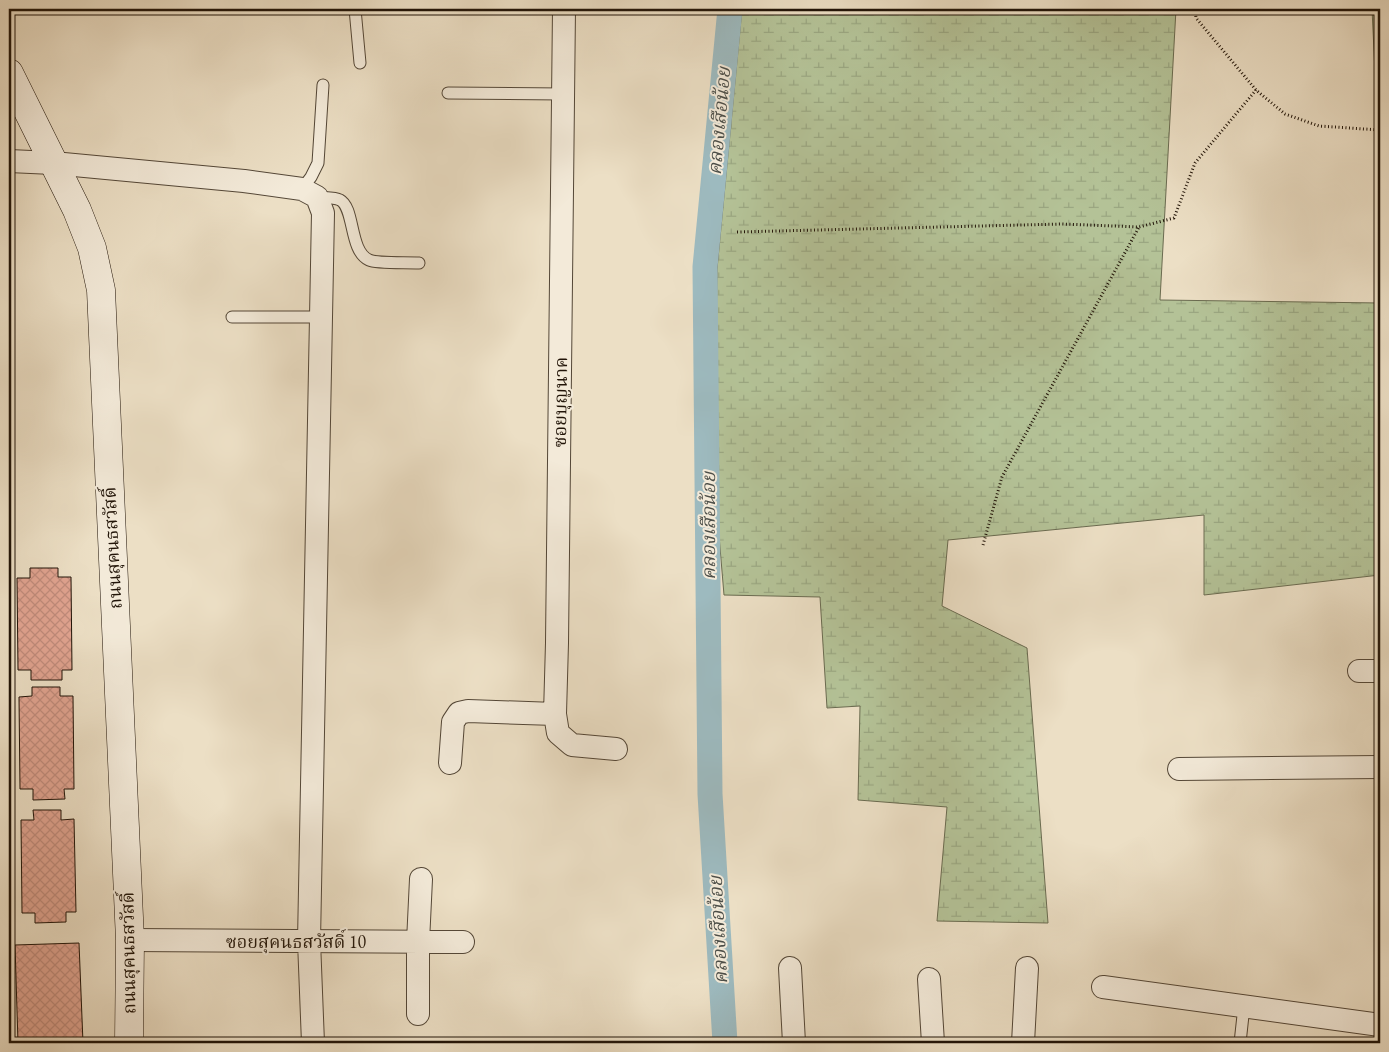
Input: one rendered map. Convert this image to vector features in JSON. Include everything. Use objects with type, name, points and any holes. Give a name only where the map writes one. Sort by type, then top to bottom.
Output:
[{"type":"main road","name":"ถนนสุคนธสวัสดิ์","points":[[9,74],[77,210],[92,248],[101,290],[130,940],[129,1043]]},
{"type":"street","name":"ซอยบุญนาค","points":[[564,9],[555,714],[558,733],[572,745],[616,749]]},
{"type":"street","points":[[9,161],[53,163],[244,181],[310,193],[323,213],[309,941],[313,1043]]},
{"type":"street","points":[[450,763],[454,722],[459,713],[468,711],[555,714]]},
{"type":"street","points":[[1179,769],[1380,767]]},
{"type":"street","points":[[418,1014],[418,942],[421,879]]},
{"type":"street","name":"ซอยสุคนธสวัสดิ์ 10","points":[[130,940],[463,942]]},
{"type":"street","points":[[790,968],[794,1043]]},
{"type":"street","points":[[1023,1043],[1027,968]]},
{"type":"street","points":[[929,979],[933,1043]]},
{"type":"street","points":[[1103,987],[1380,1025]]},
{"type":"lane","points":[[355,9],[360,63]]},
{"type":"lane","points":[[323,85],[318,163],[311,177],[310,193],[340,200],[346,205],[358,248],[363,257],[372,262],[419,262]]},
{"type":"lane","points":[[448,93],[563,94]]},
{"type":"lane","points":[[232,317],[320,317]]},
{"type":"lane","points":[[1240,1043],[1244,1006]]},
{"type":"path","points":[[1195,9],[1196,18],[1256,90],[1285,114],[1319,126],[1380,130]]},
{"type":"path","points":[[737,232],[1062,224],[1138,227],[1174,218],[1195,163],[1256,90]]},
{"type":"path","points":[[984,545],[1002,477],[1138,227]]},
{"type":"green space","points":[[742,9],[1176,9],[1160,300],[1380,303],[1380,575],[1204,595],[1204,515],[948,540],[942,606],[1027,648],[1048,923],[937,921],[947,807],[858,800],[860,706],[827,708],[820,597],[724,595],[714,476],[717,269]]},
{"type":"green space","points":[[1372,9],[1380,9],[1380,72],[1375,72]]},
{"type":"building","points":[[30,568],[58,568],[58,577],[71,577],[72,670],[62,670],[62,680],[31,680],[31,670],[18,670],[17,578],[30,578]]},
{"type":"building","points":[[32,687],[60,687],[60,696],[73,696],[74,789],[64,789],[65,799],[33,800],[33,789],[20,789],[19,697],[32,696]]},
{"type":"building","points":[[33,810],[61,810],[61,820],[74,819],[76,912],[66,912],[66,922],[35,923],[35,913],[22,913],[21,820],[34,820]]},
{"type":"building","points":[[79,943],[83,1043],[18,1043],[15,945]]},
{"type":"waterway","name":"คลองเสือน้อย","points":[[725,1043],[710,794],[705,267],[730,9]]}]
